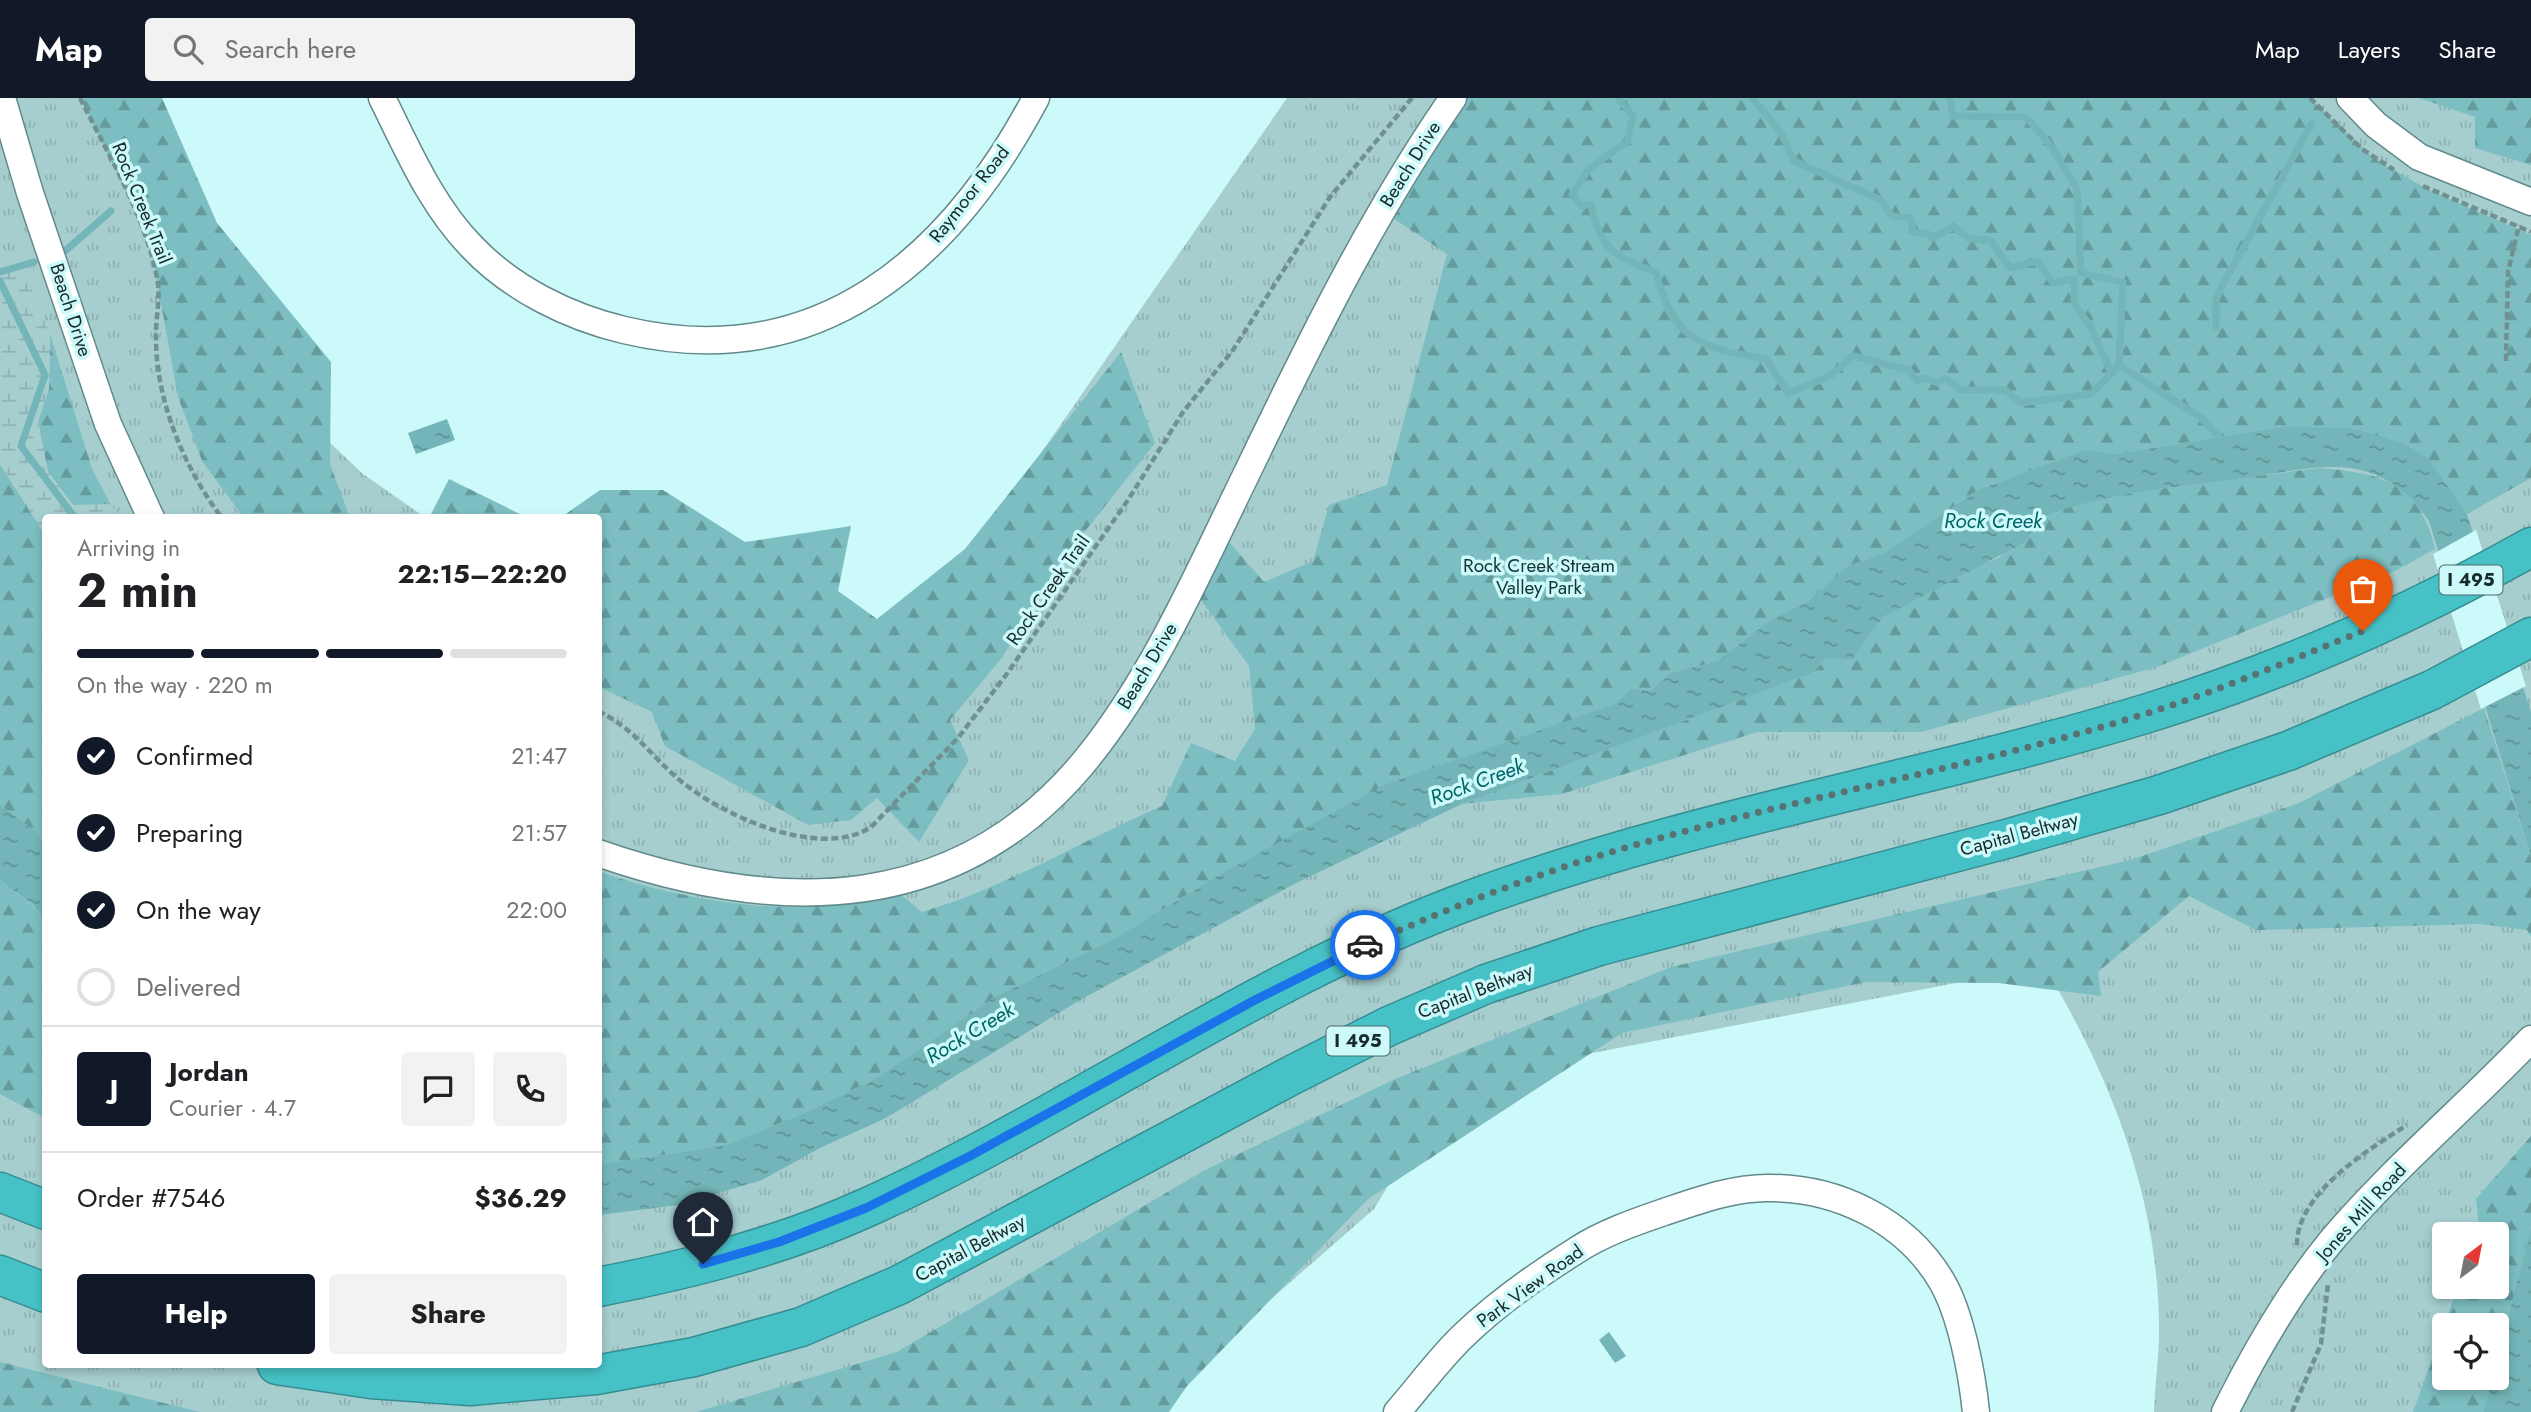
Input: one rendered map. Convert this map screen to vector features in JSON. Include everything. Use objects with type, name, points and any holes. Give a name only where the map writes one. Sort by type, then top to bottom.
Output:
[{"type":"highway","name":"I 495","points":[[602,1286],[677,1272],[779,1242],[866,1208],[970,1156],[1358,947],[1469,900],[1583,861],[1728,820],[2007,752],[2151,712],[2411,611],[2531,547]]},
{"type":"highway","name":"Capital Beltway","points":[[297,1368],[371,1379],[470,1386],[596,1375],[694,1357],[801,1326],[899,1285],[1294,1074],[1389,1026],[1486,984],[1599,946],[2010,838],[2159,795],[2288,751],[2432,690],[2531,637]]},
{"type":"highway","points":[[0,1192],[42,1208]]},
{"type":"highway","points":[[0,1275],[42,1291]]},
{"type":"street","name":"Beach Drive","points":[[2,98],[30,193],[108,424],[149,514]]},
{"type":"street","name":"Raymoor Road","points":[[382,98],[431,196],[472,248],[523,290],[595,323],[642,334],[711,341],[788,330],[826,318],[886,283],[936,240],[968,201],[1024,121],[1036,98]]},
{"type":"street","name":"Beach Drive","points":[[602,854],[648,870],[721,886],[782,893],[843,893],[897,884],[941,867],[992,843],[1045,803],[1088,756],[1155,657],[1361,244],[1453,98]]},
{"type":"street","points":[[2350,98],[2376,125],[2419,157],[2529,201]]},
{"type":"street","name":"Jones Mill Road","points":[[2225,1412],[2269,1330],[2332,1240],[2405,1161],[2493,1079],[2531,1039]]},
{"type":"street","name":"Park View Road","points":[[1397,1412],[1479,1322],[1579,1248],[1634,1222],[1712,1196],[1766,1188],[1820,1192],[1885,1219],[1922,1253],[1943,1282],[1970,1362],[1976,1412]]},
{"type":"path","name":"Rock Creek Trail","points":[[80,98],[127,193],[152,254],[159,302],[156,342],[160,375],[172,424],[184,458],[219,514]]},
{"type":"path","name":"Rock Creek Trail","points":[[602,714],[644,741],[690,788],[733,812],[763,824],[805,838],[841,840],[859,835],[882,820],[958,738],[1006,675],[1128,500],[1183,412],[1233,350],[1329,197],[1412,98]]},
{"type":"path","points":[[2506,361],[2508,272],[2529,201]]},
{"type":"path","points":[[2302,1255],[2297,1234],[2305,1214],[2320,1194],[2355,1159],[2416,1120]]},
{"type":"path","points":[[2292,1412],[2321,1344],[2329,1287],[2322,1275]]},
{"type":"green space","name":"Rock Creek Stream Valley Park","points":[[0,98],[143,98],[327,440],[363,474],[420,514],[42,514],[42,1368],[602,1368],[602,612],[879,631],[973,551],[1287,98],[2436,98],[2531,109],[2531,1412],[2154,1412],[2159,1338],[2157,1288],[2141,1191],[2111,1098],[2069,1009],[2044,966],[1452,1080],[1374,1209],[1142,1412],[0,1412]]},
{"type":"green space","points":[[80,98],[162,98],[217,223],[331,362],[330,464],[349,514],[241,514],[202,461],[178,397],[152,254],[127,193]]},
{"type":"green space","points":[[1467,98],[2310,98],[2376,160],[2429,190],[2531,235],[2531,478],[2467,514],[2429,459],[2281,427],[2116,454],[2085,450],[1978,490],[1885,553],[1848,566],[1807,602],[1773,618],[1718,661],[1670,673],[1650,691],[1631,688],[1615,704],[1224,872],[1114,939],[995,997],[875,1079],[802,1114],[726,1145],[602,1165],[602,872],[673,893],[750,905],[806,906],[900,894],[922,912],[1014,877],[1162,806],[1191,743],[1235,761],[1255,729],[1249,666],[1198,596],[1228,541],[1264,582],[1313,561],[1329,505],[1387,485],[1447,254],[1393,218]]},
{"type":"green space","points":[[2419,98],[2531,98],[2531,165],[2475,148],[2475,117]]},
{"type":"green space","points":[[23,266],[50,334],[49,388],[38,422],[48,472],[73,505],[111,504],[117,514],[42,514],[42,530],[0,464],[0,272]]},
{"type":"green space","points":[[50,334],[92,469],[112,507],[73,505],[48,472],[38,422],[49,388]]},
{"type":"green space","points":[[1121,352],[1155,443],[1075,544],[1001,659],[950,720],[969,760],[919,842],[877,798],[851,820],[808,825],[665,746],[652,712],[602,688],[602,514],[566,514],[600,490],[663,490],[745,542],[851,526],[838,591],[877,619],[965,549]]},
{"type":"green space","points":[[0,464],[42,530],[42,843],[38,833],[0,805]]},
{"type":"green space","points":[[2319,468],[2361,473],[2395,485],[2408,495],[2419,509],[2435,549],[2397,570],[2157,667],[1921,732],[1757,732],[1562,794],[1462,804],[1812,673],[1827,658],[1852,660],[1883,617],[1963,573],[2000,557],[2036,519],[2071,505],[2128,493]]},
{"type":"green space","points":[[449,479],[520,514],[431,514]]},
{"type":"green space","points":[[2484,708],[2531,857],[2531,937],[2527,930],[2480,924],[2256,930],[2189,896],[2098,972],[2101,996],[1998,983],[1866,982],[1622,1033],[1368,1199],[1187,1386],[1169,1412],[696,1412],[897,1352],[1203,1171],[1393,1080],[1671,967],[2130,860],[2299,803]]},
{"type":"green space","points":[[0,880],[42,916],[42,1116],[0,1094]]},
{"type":"green space","points":[[2531,1136],[2531,1227],[2509,1314],[2448,1313],[2453,1299],[2510,1298],[2510,1222],[2479,1222],[2476,1199]]},
{"type":"green space","points":[[2432,1359],[2432,1390],[2489,1390],[2483,1412],[2413,1412]]},
{"type":"green space","points":[[0,1362],[200,1412],[0,1412]]},
{"type":"water","points":[[447,419],[455,440],[416,454],[408,433]]},
{"type":"water","name":"Rock Creek","points":[[2281,427],[2351,428],[2403,443],[2429,459],[2467,514],[2531,712],[2531,857],[2429,521],[2410,498],[2378,476],[2338,467],[2139,492],[2087,503],[2036,519],[2027,541],[1883,617],[1852,660],[1827,658],[1812,673],[1462,804],[1298,882],[1080,1000],[886,1118],[822,1147],[762,1180],[678,1205],[602,1215],[602,1164],[726,1145],[802,1114],[875,1079],[995,997],[1114,939],[1224,872],[1384,785],[1615,704],[1631,688],[1650,691],[1670,673],[1718,661],[1773,618],[1807,602],[1848,566],[1885,553],[1978,490],[2085,450],[2116,454]]},
{"type":"water","points":[[0,805],[38,833],[42,843],[42,916],[33,905],[0,880]]},
{"type":"water","points":[[2531,1227],[2531,1412],[2483,1412],[2489,1390],[2509,1390],[2509,1314]]},
{"type":"water","points":[[1609,1332],[1626,1356],[1615,1363],[1599,1340]]},
{"type":"pier","points":[[2476,530],[2526,686],[2481,709],[2433,554]]},
{"type":"waterway","points":[[1618,98],[1633,116],[1627,142],[1588,170],[1572,195],[1582,206],[1591,204],[1599,232],[1612,250],[1656,272],[1671,313],[1681,327],[1707,345],[1766,359],[1788,393],[1830,376],[1853,356],[1909,370],[1917,381],[1923,378],[1938,383],[1944,378],[1962,390],[2005,390],[2021,403],[2091,394],[2119,365]]},
{"type":"waterway","points":[[1950,98],[1953,116],[2026,117],[2051,146],[2077,189],[2081,273],[2123,282],[2119,365],[2200,417],[2227,444]]},
{"type":"waterway","points":[[1753,99],[1780,131],[1794,161],[1881,200],[1892,216],[1910,218],[1914,233],[1927,233],[1932,238],[1953,227],[1970,239],[1990,240],[2010,268],[2038,261],[2053,283],[2074,279],[2074,304],[2091,327],[2111,373]]},
{"type":"waterway","points":[[2216,328],[2216,300],[2223,284],[2312,123]]},
{"type":"waterway","points":[[65,251],[111,211]]},
{"type":"waterway","points":[[0,272],[34,262]]},
{"type":"waterway","points":[[0,281],[45,375],[21,446],[72,514]]},
{"type":"way so far","points":[[1365,945],[1469,900],[1583,861],[1728,820],[2007,752],[2151,712],[2363,631]]},
{"type":"route","points":[[703,1264],[779,1242],[866,1208],[970,1156],[1255,1000],[1365,945]]}]
